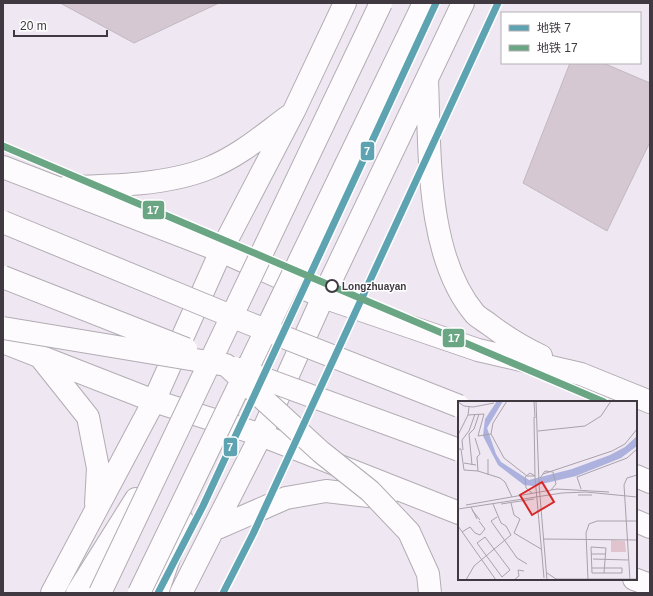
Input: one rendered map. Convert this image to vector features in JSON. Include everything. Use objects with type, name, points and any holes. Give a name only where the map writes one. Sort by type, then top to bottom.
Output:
[{"type":"main road","points":[[52,593],[154,401],[221,251],[294,111],[346,3]]},
{"type":"main road","points":[[100,593],[381,3]]},
{"type":"main road","points":[[139,593],[424,3]]},
{"type":"main road","points":[[185,585],[261,435],[323,297],[463,3]]},
{"type":"main road","points":[[427,76],[430,168],[437,227],[453,280],[476,314],[510,340],[581,374],[650,402]]},
{"type":"main road","points":[[56,187],[119,186],[166,180],[209,168],[247,148],[294,111]]},
{"type":"main road","points":[[3,167],[221,251],[323,297],[478,350],[581,374]]},
{"type":"main road","points":[[3,222],[248,323],[458,406]]},
{"type":"main road","points":[[3,277],[226,365],[458,450]]},
{"type":"main road","points":[[3,328],[226,365],[321,452],[370,491],[409,532],[428,574],[430,593]]},
{"type":"main road","points":[[3,342],[154,401],[261,435],[458,514]]},
{"type":"main road","points":[[40,357],[88,416],[98,468],[92,517]]},
{"type":"main road","points":[[77,593],[168,449]]},
{"type":"main road","points":[[157,593],[203,462]]},
{"type":"main road","points":[[637,476],[650,482]]},
{"type":"main road","points":[[213,530],[286,498],[326,491],[376,496],[458,514]]},
{"type":"main road","points":[[637,521],[650,527]]},
{"type":"main road","points":[[637,580],[650,585]]},
{"type":"pier","points":[[3,535],[179,591],[180,593],[3,593]]},
{"type":"building","points":[[60,3],[219,3],[134,43]]},
{"type":"building","points":[[570,64],[605,64],[650,83],[650,142],[607,231],[523,183]]},
{"type":"metro line","name":"7","points":[[158,593],[203,506],[436,3]]},
{"type":"metro line","name":"7","points":[[223,593],[253,534],[498,3]]},
{"type":"metro line","name":"17","points":[[3,146],[602,401]]},
{"type":"place","name":"Longzhuayan","points":[[332,286]]}]
